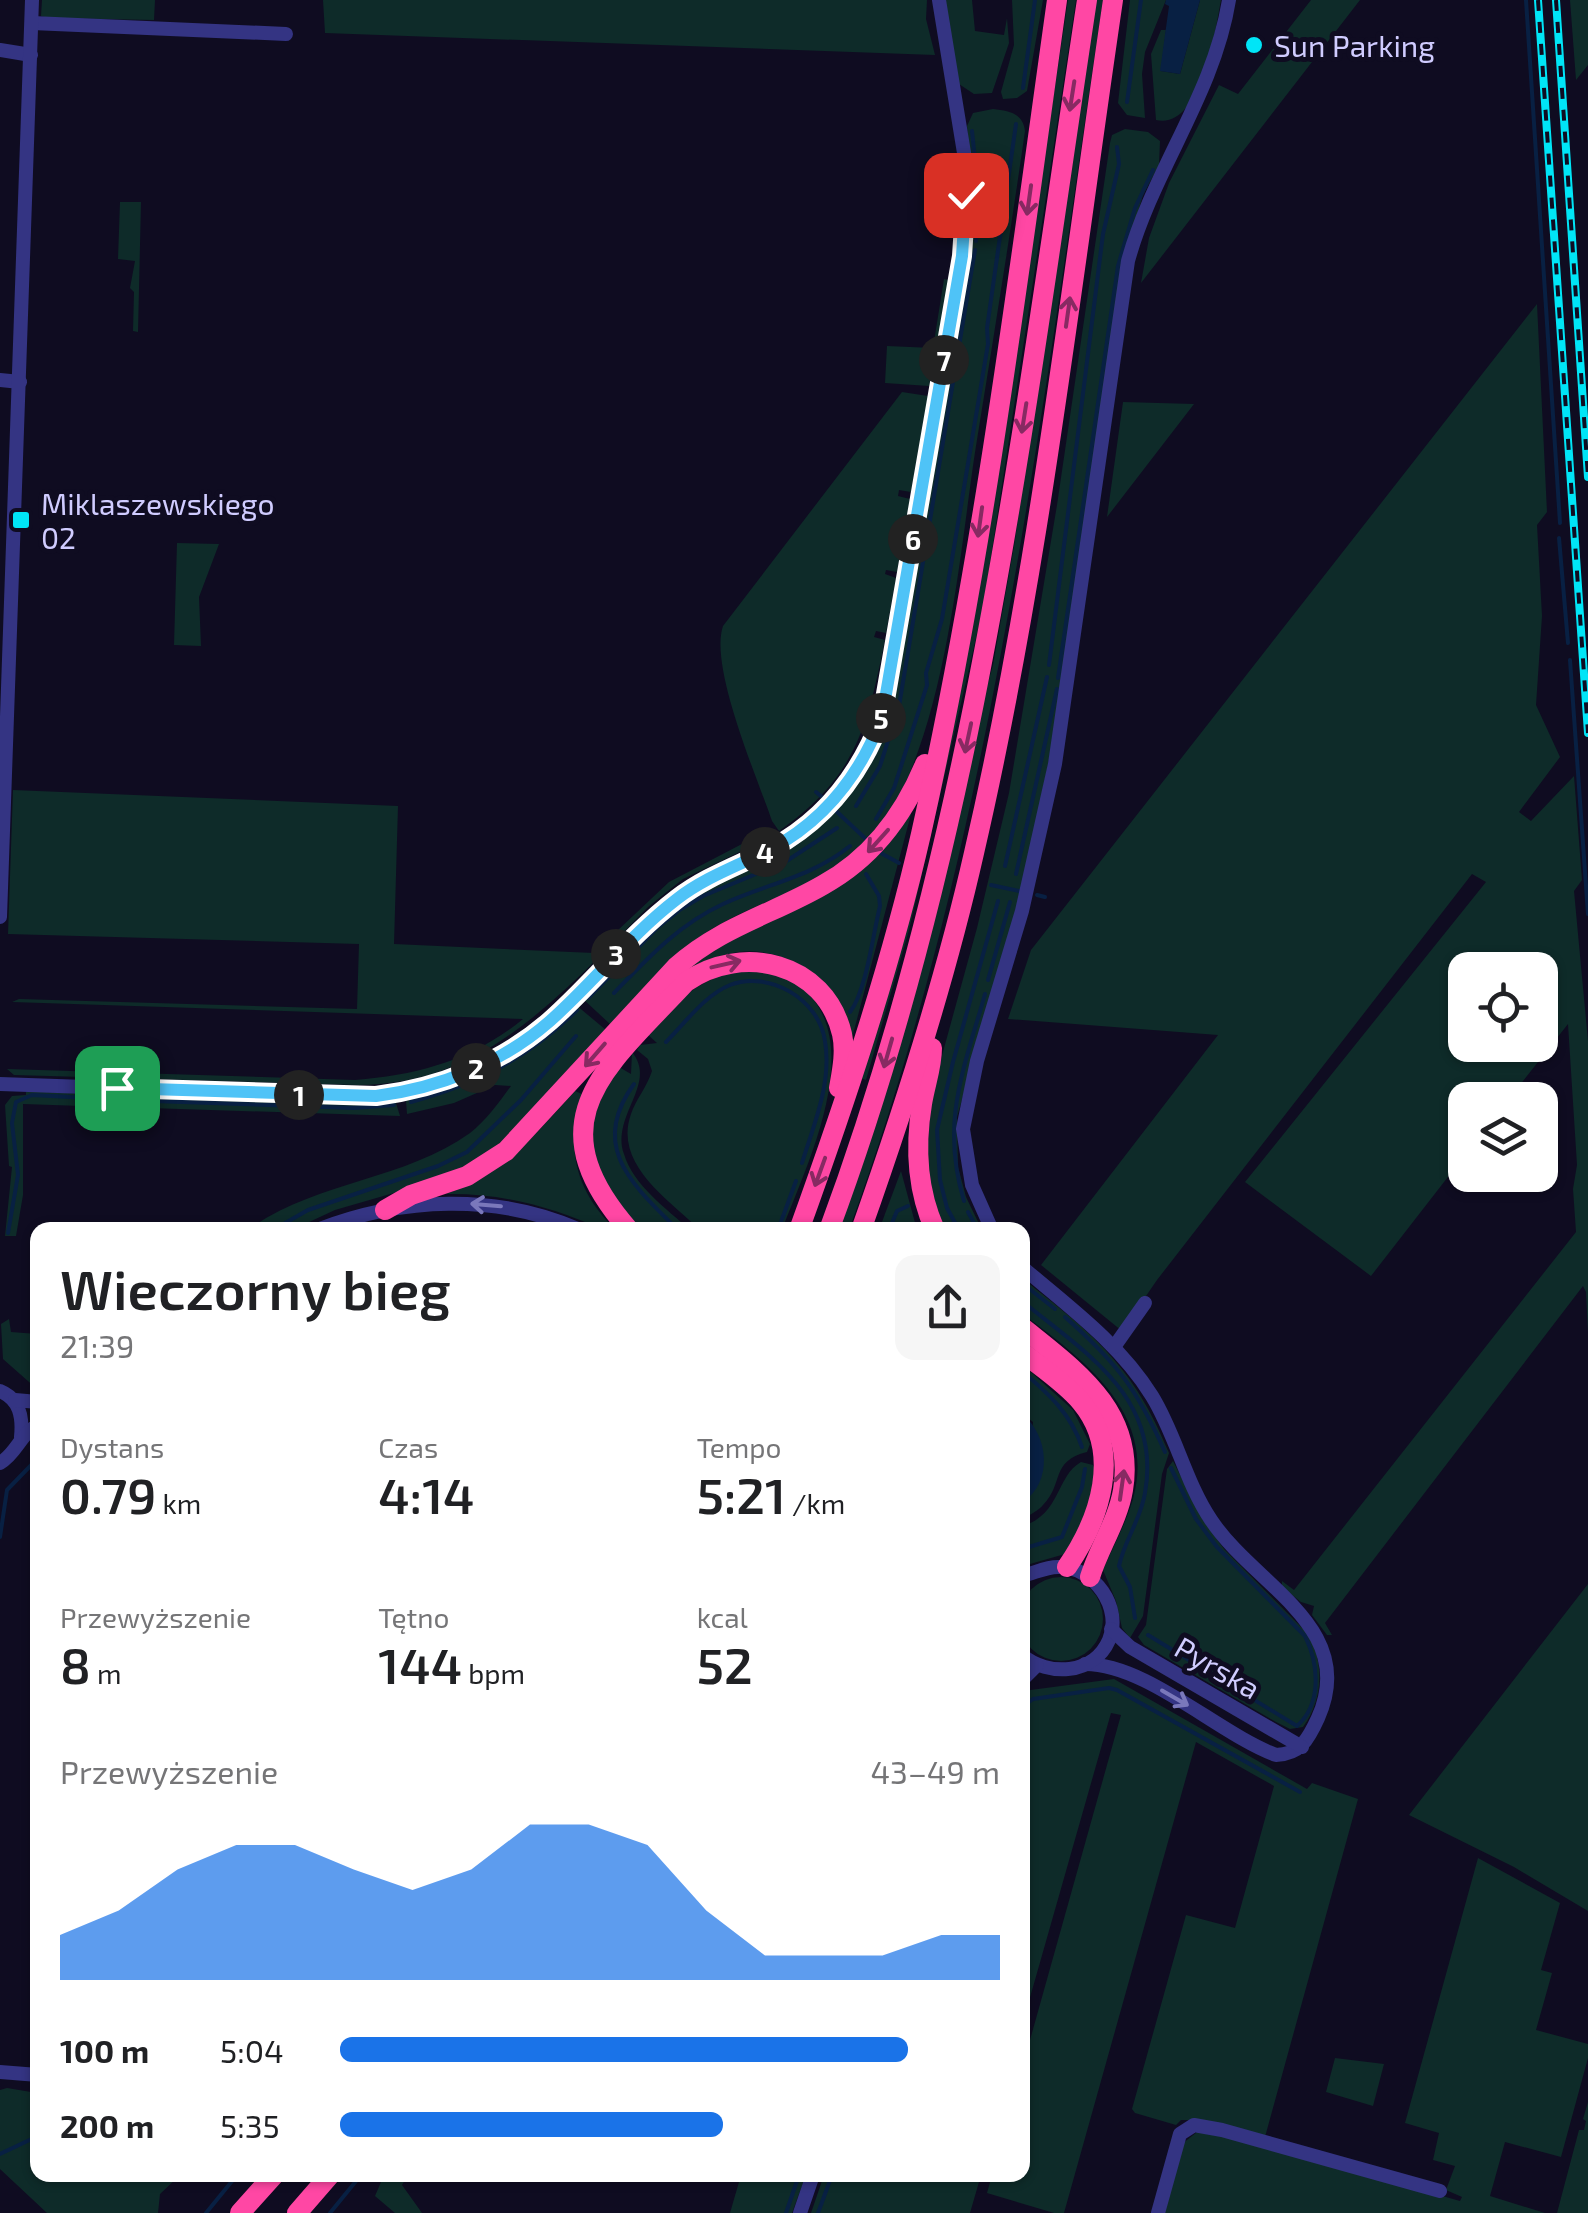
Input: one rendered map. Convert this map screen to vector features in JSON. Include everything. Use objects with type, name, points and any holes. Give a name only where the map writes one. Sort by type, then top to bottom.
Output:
[{"type":"highway","points":[[801,1222],[874,1010],[907,886],[941,726],[973,566],[1057,0]]},
{"type":"highway","points":[[831,1222],[884,1066],[961,772],[1004,552],[1086,0]]},
{"type":"highway","points":[[864,1222],[934,1006],[974,852],[1033,546],[1113,0]]},
{"type":"highway","points":[[385,1210],[411,1195],[467,1176],[506,1151],[676,967],[701,945],[826,884],[855,864],[900,814],[941,726]]},
{"type":"highway","points":[[623,1222],[593,1182],[584,1143],[584,1116],[597,1084],[620,1053],[700,972],[726,962],[772,963],[791,970],[816,988],[842,1034],[841,1114]]},
{"type":"highway","points":[[932,1222],[924,1201],[917,1152],[922,1099],[932,1060],[934,1006]]},
{"type":"highway","points":[[1030,1334],[1104,1400],[1118,1432],[1124,1466],[1123,1492],[1090,1577]]},
{"type":"highway","points":[[1030,1359],[1084,1405],[1103,1447],[1104,1474],[1098,1504],[1067,1567]]},
{"type":"highway","points":[[240,2213],[268,2182]]},
{"type":"highway","points":[[297,2213],[324,2182]]},
{"type":"street","points":[[0,917],[32,0]]},
{"type":"street","points":[[0,1084],[344,1096],[407,1092],[440,1082],[524,1042],[676,899],[778,845],[839,796],[882,717],[962,256],[966,164],[939,0]]},
{"type":"street","points":[[988,1222],[972,1185],[963,1129],[977,1060],[1026,894],[1055,764],[1128,261],[1148,202],[1211,72],[1229,0]]},
{"type":"street","points":[[32,23],[286,34]]},
{"type":"street","points":[[0,50],[31,56]]},
{"type":"street","points":[[0,380],[20,382]]},
{"type":"street","points":[[344,1222],[385,1210],[452,1203],[486,1205],[558,1222]]},
{"type":"street","points":[[1030,1274],[1133,1368],[1162,1413],[1192,1486],[1211,1520],[1250,1567],[1296,1610],[1322,1644],[1330,1674],[1328,1688],[1314,1728],[1302,1748]]},
{"type":"street","points":[[1114,1347],[1145,1304]]},
{"type":"street","points":[[6,1392],[30,1400]]},
{"type":"street","points":[[6,1392],[20,1415],[21,1437]]},
{"type":"street","points":[[0,1463],[30,1431]]},
{"type":"street","points":[[1030,1574],[1067,1567],[1090,1577],[1106,1596],[1111,1630],[1107,1644],[1085,1664]]},
{"type":"street","name":"Pyrska","points":[[1111,1630],[1130,1648],[1302,1748]]},
{"type":"street","points":[[1030,1660],[1037,1665],[1030,1672]]},
{"type":"street","name":"Pyrska","points":[[1037,1665],[1061,1670],[1085,1664],[1107,1666],[1162,1690],[1271,1754],[1288,1754],[1302,1748]]},
{"type":"street","points":[[0,2072],[30,2074]]},
{"type":"street","points":[[1158,2213],[1180,2134],[1194,2125],[1440,2192]]},
{"type":"street","points":[[800,2213],[811,2182]]},
{"type":"green space","points":[[42,0],[155,0],[154,20],[48,18],[41,16]]},
{"type":"green space","points":[[323,0],[927,0],[926,19],[935,55],[325,33]]},
{"type":"green space","points":[[944,0],[972,0],[975,31],[1004,35],[1007,18],[1009,43],[992,93],[974,94],[956,82]]},
{"type":"green space","points":[[1012,0],[1043,0],[1027,91],[1017,98],[1003,99],[1001,92],[1014,45]]},
{"type":"green space","points":[[1068,0],[1076,0],[984,603],[909,930],[866,1080],[860,1078],[875,1025],[1026,280]]},
{"type":"green space","points":[[1095,0],[1103,0],[1033,467],[976,776],[941,928],[899,1080],[852,1222],[839,1222],[993,665]]},
{"type":"green space","points":[[1130,0],[1166,0],[1145,52],[1145,118],[1127,115],[1118,103]]},
{"type":"green space","points":[[1200,0],[1221,0],[1203,76],[1184,110],[1171,119],[1156,120],[1151,54],[1161,30],[1166,30],[1161,71],[1180,74]]},
{"type":"green space","points":[[1311,0],[1360,0],[1141,283],[1149,238],[1169,183],[1219,85],[1238,94]]},
{"type":"green space","points":[[1570,0],[1588,0],[1588,65],[1576,80]]},
{"type":"green space","points":[[993,109],[1018,117],[1025,131],[944,655],[914,762],[893,807],[867,842],[850,857],[814,880],[700,936],[611,1025],[582,998],[679,904],[705,887],[784,851],[825,822],[856,784],[879,740],[894,693],[969,252],[972,195],[967,126],[973,113]]},
{"type":"green space","points":[[1125,129],[1148,132],[1160,141],[1159,165],[1143,195],[1120,272],[1053,741],[1019,902],[957,1117],[958,1167],[978,1222],[941,1222],[926,1166],[932,1092],[1009,793],[1112,135]]},
{"type":"green space","points":[[120,202],[141,202],[138,332],[133,331],[134,292],[130,288],[135,261],[118,259]]},
{"type":"green space","points":[[944,279],[949,280],[929,386],[885,383],[887,346],[933,348]]},
{"type":"green space","points":[[1537,304],[1547,512],[1537,525],[1542,616],[1536,705],[1560,757],[1519,812],[1531,821],[1574,776],[1582,880],[1574,891],[1588,1041],[1588,1333],[1583,1286],[1325,1623],[1332,1635],[1327,1635],[1312,1615],[1314,1606],[1301,1602],[1282,1587],[1282,1581],[1294,1590],[1576,1232],[1573,1189],[1577,1165],[1568,1024],[1558,1037],[1558,952],[1448,952],[1448,1062],[1538,1062],[1522,1082],[1448,1082],[1448,1177],[1371,1276],[1245,1182],[1486,882],[1472,874],[1157,1280],[1122,1331],[1041,1265],[1218,1035],[1008,1019],[1031,950]]},
{"type":"green space","points":[[902,392],[928,396],[911,492],[899,490],[898,496],[910,499],[897,572],[886,570],[885,574],[896,578],[886,633],[876,631],[874,637],[885,640],[872,699],[842,770],[826,791],[779,831],[772,821],[728,694],[720,644],[723,626]]},
{"type":"green space","points":[[1123,402],[1194,404],[1107,517]]},
{"type":"green space","points":[[177,543],[219,544],[199,597],[201,646],[174,645]]},
{"type":"green space","points":[[13,790],[398,806],[394,944],[594,953],[599,957],[519,1028],[462,1063],[430,1075],[358,1085],[14,1075],[7,1069],[378,1078],[464,1055],[523,1019],[12,1002],[19,999],[357,1009],[359,944],[8,934]]},
{"type":"green space","points":[[911,814],[851,1042],[813,975],[779,956],[747,951],[719,957],[692,970],[667,990],[688,964],[759,922]]},
{"type":"green space","points":[[769,830],[771,837],[683,879],[648,907],[604,952],[599,948],[669,882]]},
{"type":"green space","points":[[737,969],[785,976],[815,1002],[828,1030],[831,1063],[827,1098],[818,1135],[785,1222],[691,1222],[647,1180],[630,1149],[631,1114],[652,1071],[648,1059],[637,1050],[640,1045],[657,1043],[647,1034],[687,994]]},
{"type":"green space","points":[[576,1005],[606,1030],[519,1129],[478,1162],[309,1222],[261,1222],[302,1201],[416,1162],[470,1133],[511,1086],[495,1085],[454,1103],[407,1114],[406,1101],[474,1076],[522,1049]]},
{"type":"green space","points":[[632,1052],[640,1076],[623,1126],[624,1154],[643,1186],[681,1222],[632,1222],[608,1189],[595,1158],[591,1142],[594,1108],[619,1067],[631,1074]]},
{"type":"green space","points":[[26,1091],[111,1095],[111,1107],[23,1104],[23,1195],[16,1236],[5,1236],[12,1167],[5,1105],[12,1096],[26,1095]]},
{"type":"green space","points":[[575,1091],[582,1094],[574,1132],[577,1167],[591,1200],[609,1222],[583,1222],[527,1203],[487,1196],[446,1194],[501,1165]]},
{"type":"green space","points":[[124,1094],[390,1100],[396,1103],[400,1116],[119,1107]]},
{"type":"green space","points":[[901,1171],[915,1222],[882,1222]]},
{"type":"green space","points":[[1030,1284],[1091,1335],[1126,1374],[1169,1453],[1162,1474],[1143,1616],[1130,1638],[1122,1628],[1103,1570],[1133,1499],[1138,1468],[1134,1439],[1109,1390],[1030,1320]]},
{"type":"green space","points":[[9,1319],[11,1332],[30,1333],[30,1383],[3,1359],[1,1324]]},
{"type":"green space","points":[[1030,1371],[1073,1410],[1090,1444],[1087,1452],[1067,1461],[1049,1497],[1030,1515],[1030,1461]]},
{"type":"green space","points":[[1173,1461],[1203,1520],[1224,1549],[1310,1636],[1318,1659],[1319,1683],[1315,1705],[1303,1727],[1290,1729],[1276,1722],[1144,1645],[1138,1637],[1146,1625],[1167,1469]]},
{"type":"green space","points":[[1081,1462],[1093,1465],[1096,1472],[1084,1522],[1065,1554],[1030,1564],[1030,1522],[1045,1513],[1073,1468]]},
{"type":"green space","points":[[1061,1577],[1077,1581],[1096,1596],[1102,1611],[1099,1635],[1084,1654],[1069,1660],[1053,1660],[1030,1646],[1030,1592],[1038,1584]]},
{"type":"green space","points":[[1588,1584],[1588,1911],[1514,1867],[1409,1815]]},
{"type":"green space","points":[[1114,1679],[1307,1789],[1312,1783],[1358,1799],[1265,2137],[1192,2120],[1181,2120],[1176,2125],[1135,2113],[1132,2109],[1186,1915],[1235,1928],[1274,1786],[1196,1742],[1064,2213],[987,2193],[990,2182],[1030,2182],[1030,2040],[1121,1715],[1111,1713],[1030,1997],[1030,1690]]},
{"type":"green space","points":[[1478,1858],[1560,1903],[1541,1970],[1552,1973],[1536,2030],[1588,2044],[1588,2058],[1561,2157],[1505,2142],[1490,2196],[1545,2213],[1162,2213],[1182,2144],[1197,2132],[1256,2143],[1460,2201],[1462,2197],[1446,2190],[1455,2166],[1433,2160],[1439,2133],[1405,2123]]},
{"type":"green space","points":[[1335,2058],[1384,2064],[1373,2106],[1326,2092]]},
{"type":"green space","points":[[0,2090],[30,2092],[30,2182],[173,2182],[160,2194],[158,2213],[47,2213],[0,2169]]},
{"type":"green space","points":[[1588,2102],[1588,2213],[1557,2213],[1579,2130],[1584,2130]]},
{"type":"green space","points":[[381,2182],[404,2182],[402,2185],[422,2213],[395,2213],[375,2196]]},
{"type":"green space","points":[[739,2182],[803,2182],[792,2213],[730,2213]]},
{"type":"green space","points":[[822,2182],[979,2182],[970,2213],[811,2213]]},
{"type":"water","points":[[1166,0],[1200,0],[1180,74],[1160,71],[1169,6]]},
{"type":"water","points":[[1030,1422],[1038,1434],[1044,1458],[1030,1496]]},
{"type":"waterway","points":[[1023,88],[1035,0]]},
{"type":"waterway","points":[[1127,102],[1141,0]]},
{"type":"waterway","points":[[1526,0],[1560,523]]},
{"type":"waterway","points":[[876,819],[894,788],[927,685],[926,673],[942,619],[988,344],[987,328],[1016,124]]},
{"type":"waterway","points":[[972,131],[977,179],[976,241]]},
{"type":"waterway","points":[[1049,665],[1103,234],[1119,164],[1117,147]]},
{"type":"waterway","points":[[1058,678],[1118,266],[1135,208],[1153,170]]},
{"type":"waterway","points":[[856,806],[880,766],[899,706],[975,250]]},
{"type":"waterway","points":[[1559,538],[1568,643]]},
{"type":"waterway","points":[[1570,660],[1588,914]]},
{"type":"waterway","points":[[1005,866],[1047,677]]},
{"type":"waterway","points":[[1016,874],[1057,689]]},
{"type":"waterway","points":[[816,792],[822,797]]},
{"type":"waterway","points":[[835,810],[868,841]]},
{"type":"waterway","points":[[588,998],[681,909],[785,862],[837,828]]},
{"type":"waterway","points":[[614,993],[664,943],[707,912],[804,873],[850,846]]},
{"type":"waterway","points":[[879,852],[899,863]]},
{"type":"waterway","points":[[850,1012],[865,977],[880,906],[879,896],[866,874]]},
{"type":"waterway","points":[[991,885],[1019,891]]},
{"type":"waterway","points":[[1037,895],[1045,897]]},
{"type":"waterway","points":[[955,1222],[940,1180],[937,1130],[998,901]]},
{"type":"waterway","points":[[988,980],[1010,902]]},
{"type":"waterway","points":[[666,1042],[704,1002],[730,985],[745,981],[776,985],[803,1001],[821,1026],[827,1057],[821,1103],[802,1163]]},
{"type":"waterway","points":[[964,1201],[954,1146],[955,1121],[963,1072],[985,994]]},
{"type":"waterway","points":[[411,1102],[458,1087],[500,1067],[540,1042],[577,1010]]},
{"type":"waterway","points":[[287,1222],[308,1210],[438,1166],[467,1152],[521,1100],[576,1036]]},
{"type":"waterway","points":[[634,1084],[615,1127],[616,1146],[632,1181],[670,1222]]},
{"type":"waterway","points":[[8,1233],[18,1175],[12,1123],[16,1102],[32,1095],[108,1099]]},
{"type":"waterway","points":[[124,1100],[354,1108],[394,1105]]},
{"type":"waterway","points":[[781,1222],[796,1181]]},
{"type":"waterway","points":[[892,1222],[897,1211],[908,1206]]},
{"type":"waterway","points":[[968,1212],[974,1222]]},
{"type":"waterway","points":[[1030,1289],[1055,1309]]},
{"type":"waterway","points":[[1030,1307],[1114,1380],[1142,1430],[1147,1459],[1145,1493],[1119,1566],[1130,1587],[1135,1618]]},
{"type":"waterway","points":[[1065,1317],[1124,1378],[1165,1452]]},
{"type":"waterway","points":[[1030,1378],[1058,1405],[1082,1447]]},
{"type":"waterway","points":[[0,1537],[7,1490],[30,1466]]},
{"type":"waterway","points":[[1148,1635],[1297,1726],[1311,1707],[1315,1671],[1305,1636],[1217,1547],[1196,1519],[1171,1468]]},
{"type":"waterway","points":[[1030,1547],[1062,1537],[1085,1469]]},
{"type":"waterway","points":[[1030,1701],[1109,1688],[1117,1690],[1300,1792]]},
{"type":"waterway","points":[[0,2154],[30,2140]]},
{"type":"waterway","points":[[206,2213],[231,2182]]},
{"type":"waterway","points":[[330,2213],[355,2182]]},
{"type":"waterway","points":[[786,2213],[797,2182]]},
{"type":"waterway","points":[[818,2213],[829,2182]]},
{"type":"railway","points":[[1538,0],[1588,733]]},
{"type":"railway","points":[[1556,0],[1588,477]]},
{"type":"place","name":"Sun Parking","points":[[1254,45]]},
{"type":"place","name":"Miklaszewskiego 02","points":[[21,520]]},
{"type":"route","points":[[117,1088],[376,1096],[407,1092],[462,1074],[524,1042],[550,1021],[656,916],[685,893],[778,845],[839,796],[882,717],[962,256],[966,195]]}]
